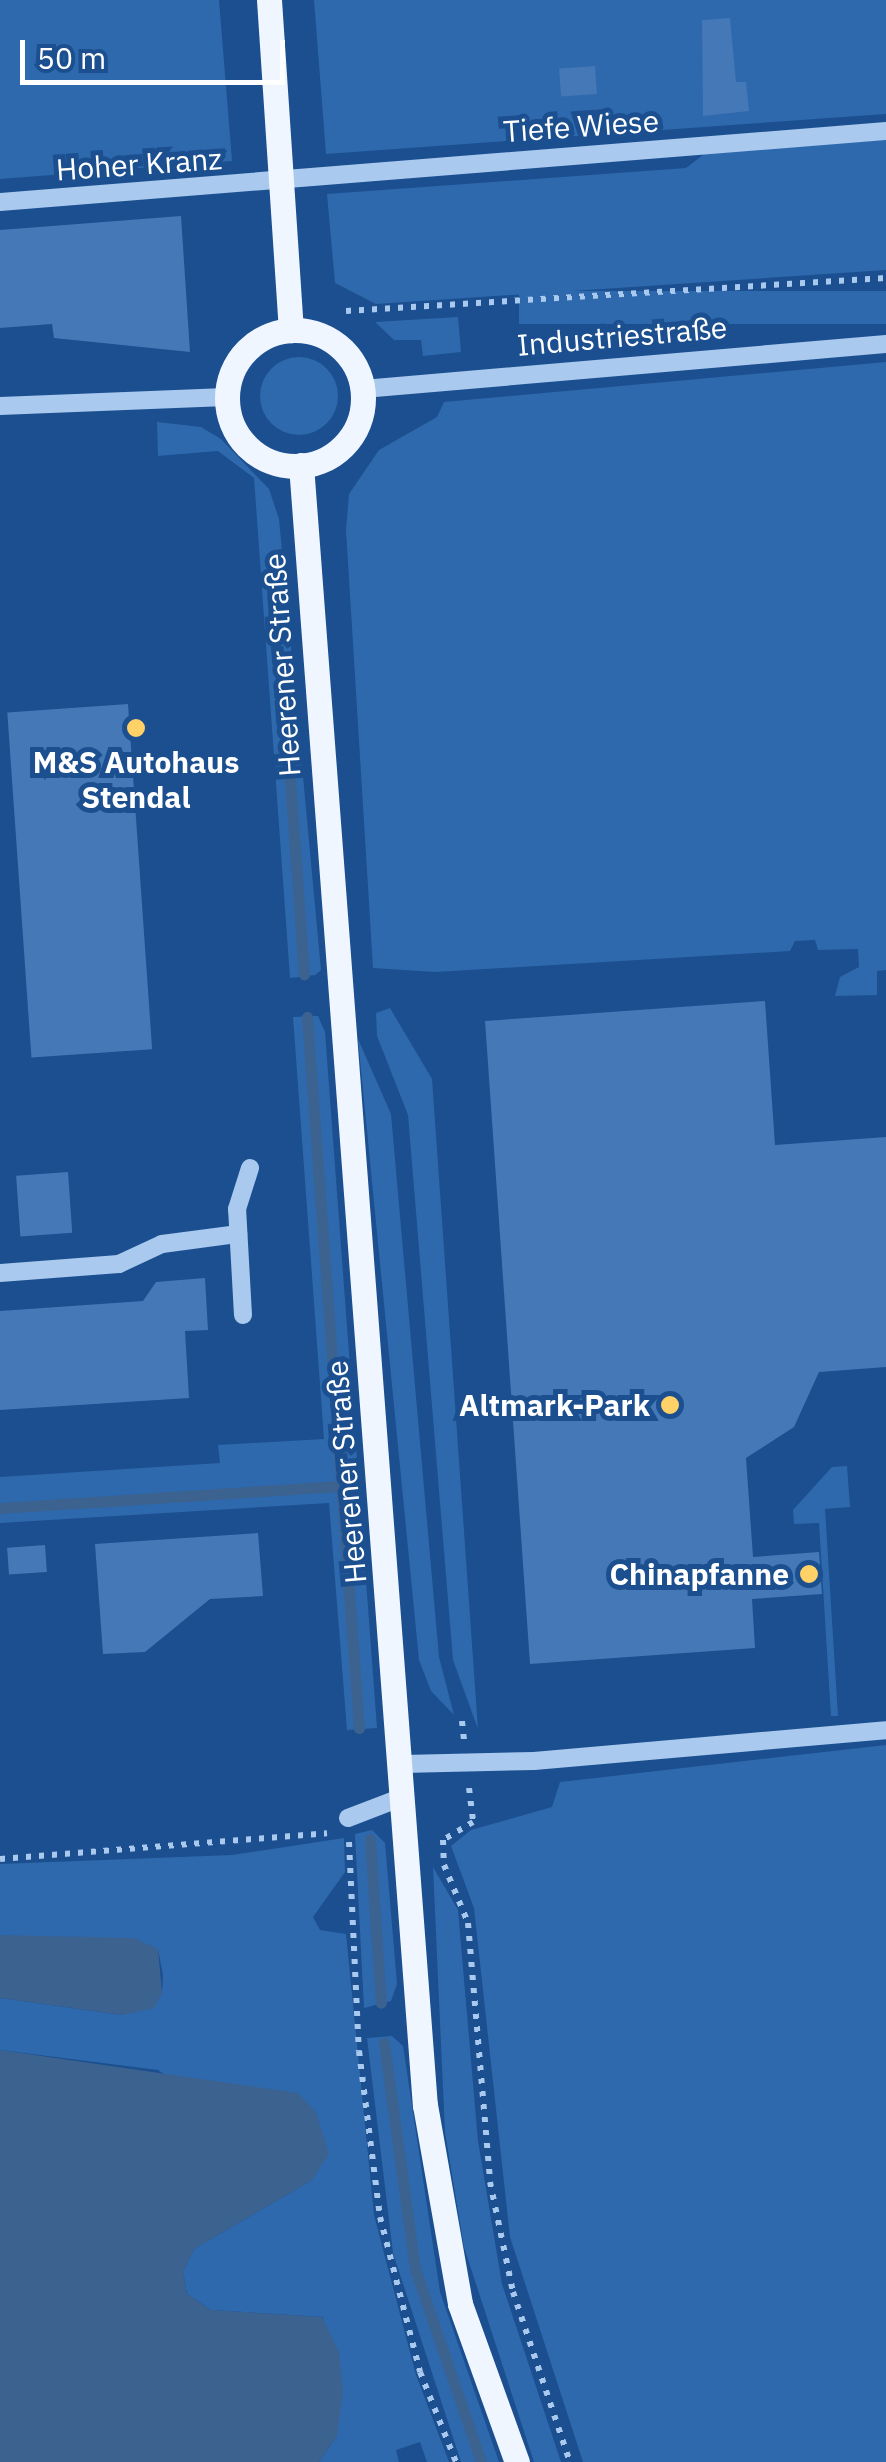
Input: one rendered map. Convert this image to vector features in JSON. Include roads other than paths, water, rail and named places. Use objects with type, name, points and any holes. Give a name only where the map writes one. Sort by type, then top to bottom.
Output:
[{"type":"main road","points":[[269,0],[291,330]]},
{"type":"main road","points":[[291,330],[332,340],[348,354],[363,389],[353,434],[321,461],[301,465],[279,464],[243,442],[226,397],[252,346],[291,330]]},
{"type":"main road","name":"Heerener Straße","points":[[301,465],[433,2177],[460,2304],[517,2462]]},
{"type":"street","name":"Tiefe Wiese","points":[[281,180],[886,131]]},
{"type":"street","name":"Hoher Kranz","points":[[0,202],[281,180]]},
{"type":"street","name":"Industriestraße","points":[[363,389],[886,344]]},
{"type":"street","points":[[0,406],[226,397]]},
{"type":"street","points":[[243,1315],[238,1234],[250,1168]]},
{"type":"street","points":[[0,1273],[118,1264],[162,1244],[238,1234]]},
{"type":"street","points":[[402,1764],[886,1730]]},
{"type":"street","points":[[348,1818],[405,1796]]},
{"type":"waterway","points":[[289,766],[304,974]]},
{"type":"waterway","points":[[307,1017],[359,1728]]},
{"type":"waterway","points":[[0,1508],[340,1486]]},
{"type":"waterway","points":[[370,1839],[381,2003]]},
{"type":"waterway","points":[[384,2043],[415,2269],[481,2462]]},
{"type":"place","name":"M&S Autohaus Stendal","points":[[136,728]]},
{"type":"place","name":"Altmark-Park","points":[[670,1405]]},
{"type":"place","name":"Chinapfanne","points":[[809,1574]]}]
